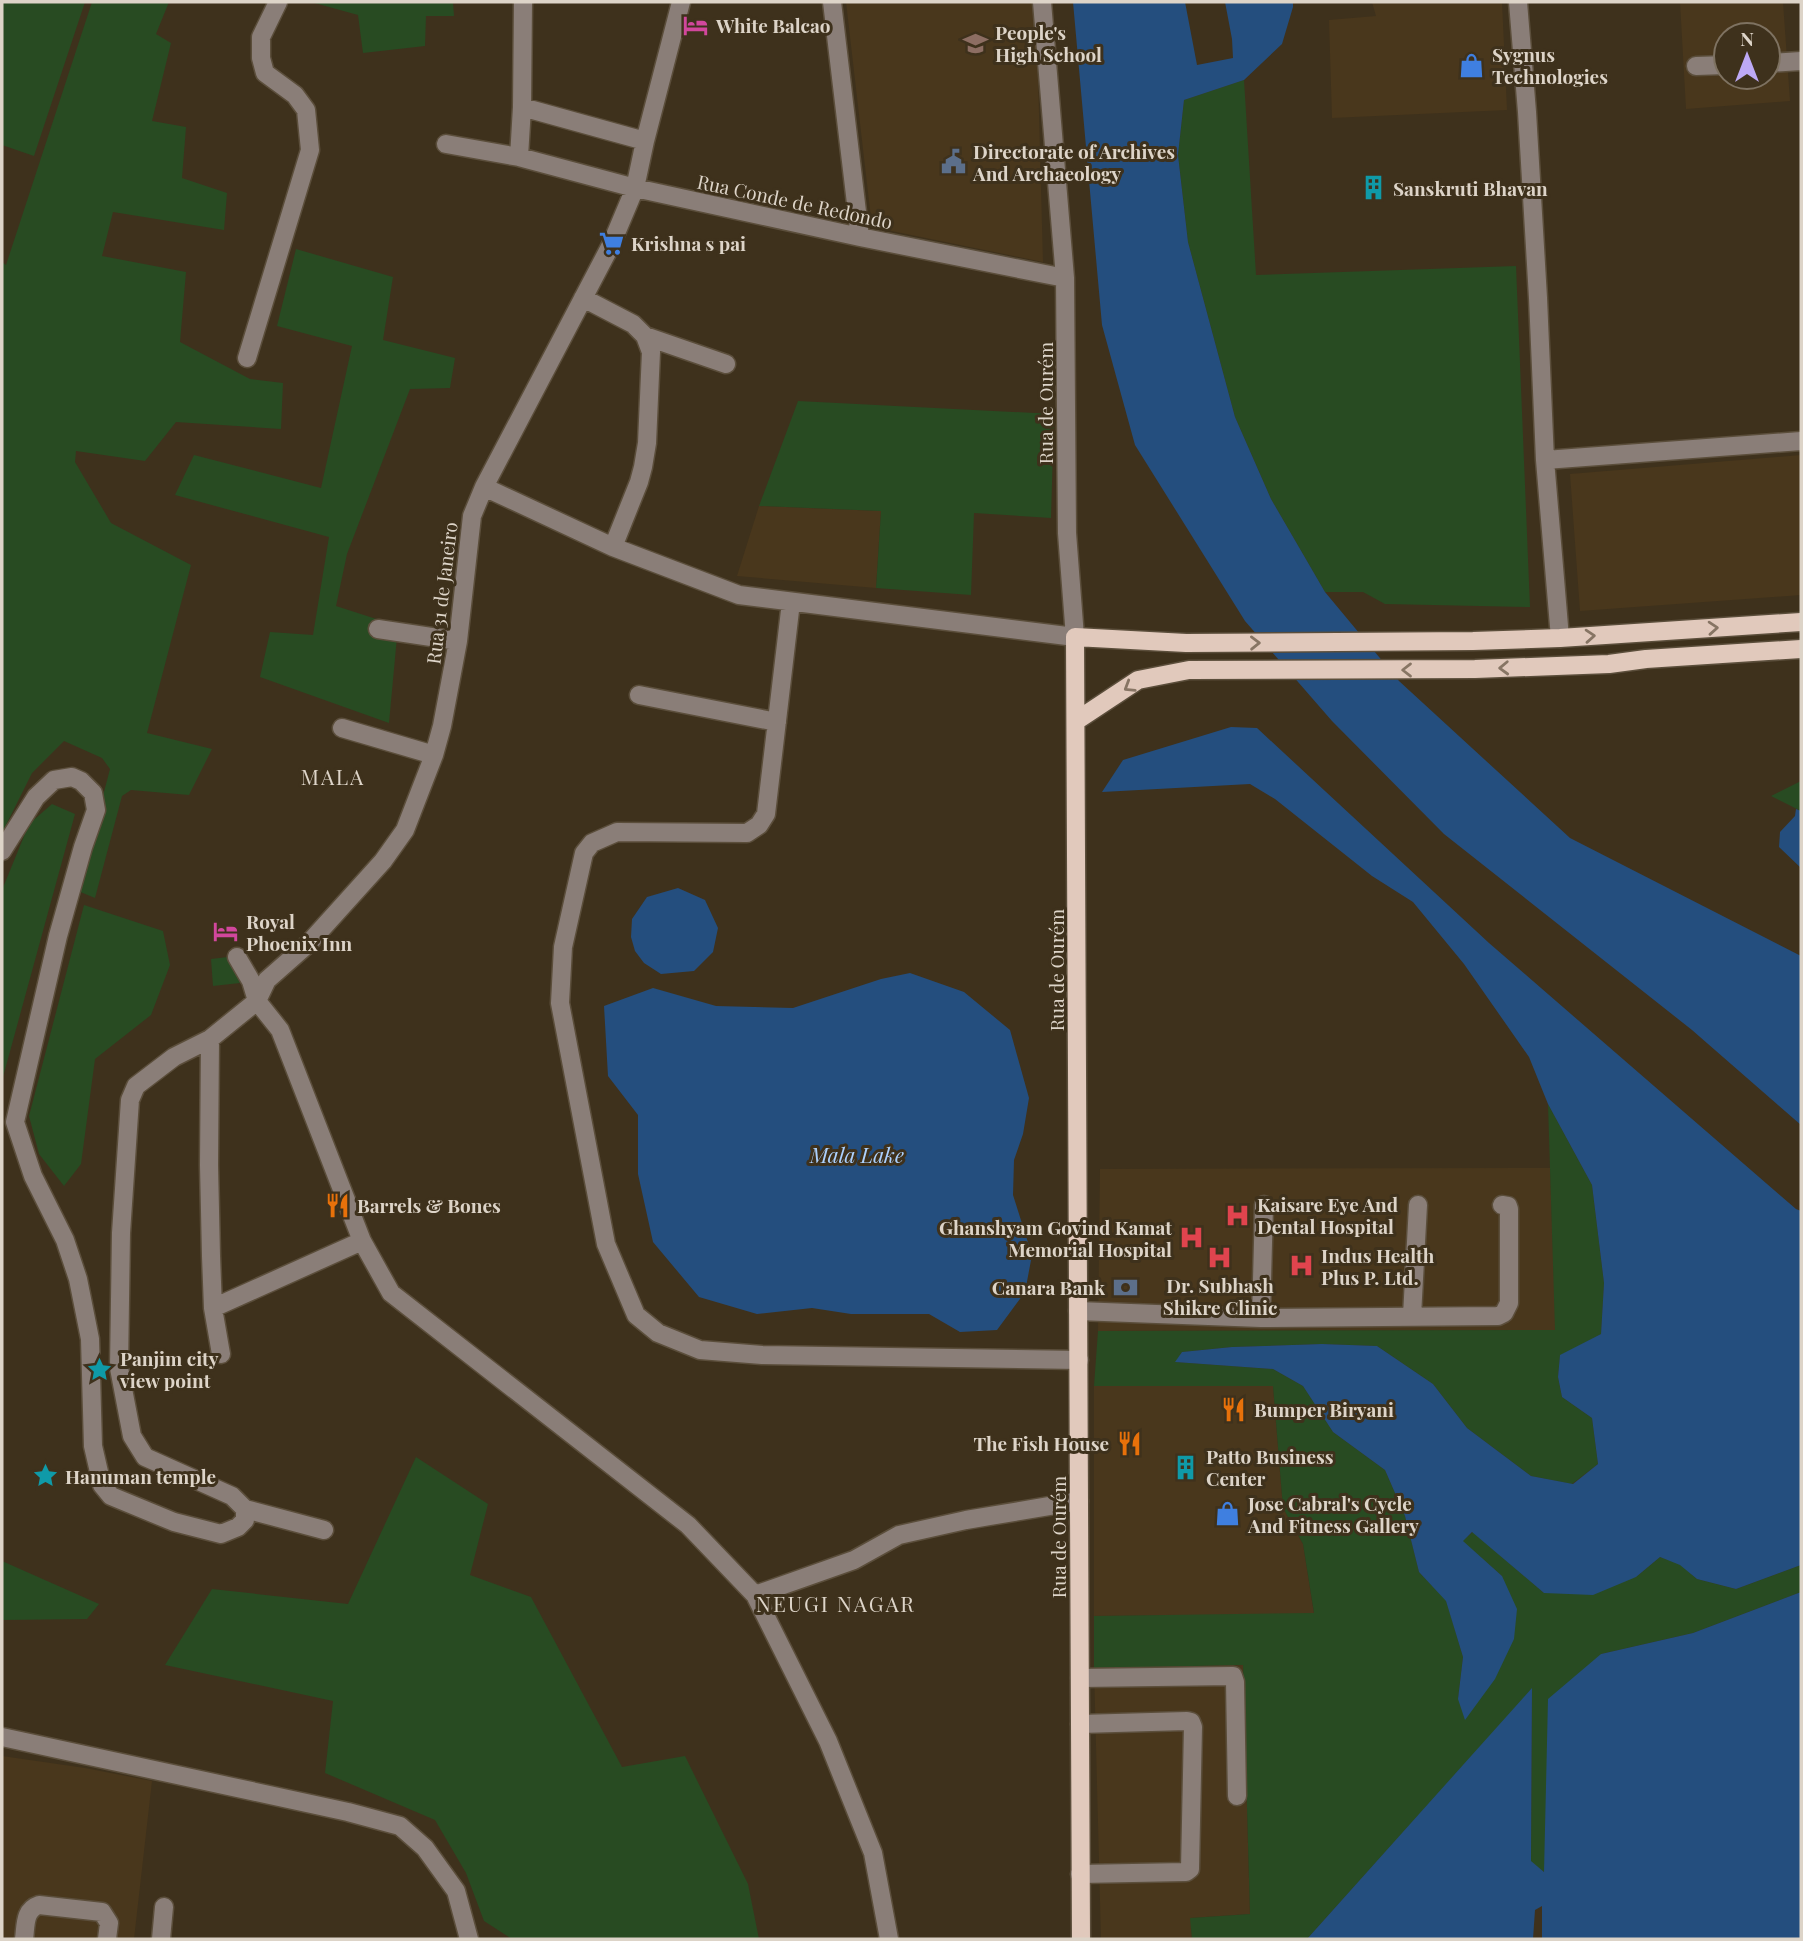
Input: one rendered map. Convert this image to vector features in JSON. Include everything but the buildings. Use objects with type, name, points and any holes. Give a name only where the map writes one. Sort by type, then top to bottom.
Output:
[{"type":"main road","points":[[1075,637],[1186,643],[1472,640],[1560,638],[1801,622]]},
{"type":"main road","points":[[1645,633],[1646,659]]},
{"type":"main road","name":"Rua de Ourém","points":[[1075,637],[1081,1939]]},
{"type":"main road","points":[[1076,721],[1138,680],[1189,670],[1475,669],[1609,664],[1646,659],[1801,649]]},
{"type":"street","points":[[247,358],[310,150],[306,110],[295,95],[265,73],[261,58],[261,37],[278,2]]},
{"type":"street","points":[[519,157],[523,2]]},
{"type":"street","name":"Rua 31 de Janeiro","points":[[324,1530],[246,1508],[232,1496],[145,1457],[132,1436],[119,1368],[121,1233],[130,1100],[136,1086],[145,1079],[174,1057],[210,1039],[257,1002],[267,980],[309,943],[383,861],[405,830],[434,755],[442,726],[458,641],[472,516],[484,487],[611,245],[635,188],[681,2]]},
{"type":"street","points":[[832,2],[860,237]]},
{"type":"street","name":"Rua de Ourém","points":[[1042,2],[1065,278],[1067,533],[1075,637]]},
{"type":"street","points":[[1518,2],[1538,298],[1545,460],[1560,638]]},
{"type":"street","points":[[1782,62],[1801,61]]},
{"type":"street","points":[[1696,66],[1712,65]]},
{"type":"street","points":[[522,107],[645,141]]},
{"type":"street","name":"Rua Conde de Redondo","points":[[446,144],[519,157],[635,188],[860,237],[1065,278]]},
{"type":"street","points":[[583,299],[634,324],[646,336],[726,364]]},
{"type":"street","points":[[613,547],[639,482],[647,443],[651,352],[646,336]]},
{"type":"street","points":[[1545,460],[1801,441]]},
{"type":"street","points":[[484,487],[613,547],[739,595],[1075,637]]},
{"type":"street","points":[[791,602],[766,814],[759,825],[747,833],[617,832],[592,843],[584,853],[563,947],[560,1003],[606,1244],[636,1315],[658,1333],[700,1350],[762,1355],[1079,1360]]},
{"type":"street","points":[[378,629],[458,641]]},
{"type":"street","points":[[639,695],[777,722]]},
{"type":"street","points":[[342,728],[434,755]]},
{"type":"street","points":[[2,851],[36,797],[54,780],[72,777],[81,781],[93,793],[96,810],[58,936],[15,1122],[33,1176],[65,1240],[78,1279],[90,1339],[93,1446],[102,1485],[111,1496],[123,1502],[174,1522],[220,1534],[238,1527],[246,1520],[246,1508]]},
{"type":"street","points":[[237,957],[251,981],[257,1002],[280,1030],[362,1241],[391,1293],[688,1525],[755,1595],[828,1741],[873,1853],[889,1939]]},
{"type":"street","points":[[210,1039],[209,1165],[213,1308],[221,1354]]},
{"type":"street","points":[[1261,1318],[1264,1205]]},
{"type":"street","points":[[1412,1316],[1418,1205]]},
{"type":"street","points":[[1078,1311],[1261,1318],[1498,1316],[1504,1313],[1509,1303],[1508,1206],[1502,1205]]},
{"type":"street","points":[[213,1308],[362,1241]]},
{"type":"street","points":[[755,1595],[854,1560],[899,1535],[965,1520],[1079,1501]]},
{"type":"street","points":[[1080,1678],[1233,1676],[1236,1682],[1237,1796]]},
{"type":"street","points":[[1080,1724],[1187,1721],[1191,1722],[1193,1727],[1190,1869],[1186,1872],[1080,1874]]},
{"type":"street","points":[[2,1737],[348,1812],[400,1826],[425,1848],[456,1891],[469,1939]]},
{"type":"street","points":[[24,1939],[28,1912],[39,1905],[102,1912],[109,1923],[107,1939]]},
{"type":"street","points":[[161,1939],[164,1907]]},
{"type":"shaded area","name":"Directorate of Archives And Archaeology","points":[[846,2],[1036,2],[1043,262],[872,227]]},
{"type":"shaded area","points":[[1372,2],[1502,2],[1507,110],[1332,118],[1329,20],[1376,16]]},
{"type":"shaded area","points":[[1680,2],[1783,2],[1790,101],[1686,109]]},
{"type":"shaded area","points":[[1801,455],[1801,595],[1580,611],[1570,474]]},
{"type":"shaded area","points":[[759,506],[881,511],[876,588],[737,576]]},
{"type":"shaded area","points":[[1550,1168],[1556,1330],[1098,1331],[1100,1169]]},
{"type":"shaded area","points":[[1094,1386],[1273,1386],[1283,1508],[1303,1544],[1314,1614],[1094,1616]]},
{"type":"shaded area","points":[[1243,1665],[1250,1914],[1191,1918],[1192,1939],[1101,1939],[1094,1668]]},
{"type":"shaded area","points":[[2,1756],[152,1781],[134,1939],[2,1939]]},
{"type":"green space","points":[[2,2],[85,2],[34,156],[2,145]]},
{"type":"green space","points":[[92,2],[169,2],[156,34],[171,43],[152,121],[186,127],[182,178],[227,193],[224,230],[113,212],[102,256],[186,272],[180,342],[250,379],[283,383],[281,429],[176,422],[145,461],[76,451],[75,462],[111,523],[191,565],[147,733],[212,749],[189,795],[131,790],[122,796],[95,898],[78,891],[110,769],[102,758],[64,741],[32,773],[2,833],[2,262],[6,265]]},
{"type":"green space","points":[[311,2],[453,2],[454,16],[426,16],[425,46],[363,53],[358,15]]},
{"type":"green space","points":[[1244,80],[1256,275],[1516,266],[1530,607],[1385,604],[1363,592],[1325,592],[1271,499],[1235,417],[1188,242],[1178,155],[1184,100]]},
{"type":"green space","points":[[296,249],[393,277],[383,340],[455,358],[450,388],[410,389],[347,554],[336,606],[398,626],[389,723],[260,677],[270,632],[313,635],[329,537],[175,495],[194,455],[321,488],[352,346],[277,326]]},
{"type":"green space","points":[[798,401],[1054,414],[1051,518],[974,513],[971,595],[876,588],[881,511],[759,506]]},
{"type":"green space","points":[[1801,781],[1801,811],[1771,796]]},
{"type":"green space","points":[[52,804],[75,814],[3,1077],[2,1161],[2,890],[29,824]]},
{"type":"green space","points":[[84,905],[163,931],[170,965],[151,1015],[95,1059],[81,1164],[64,1186],[39,1154],[29,1116]]},
{"type":"green space","points":[[228,957],[240,983],[213,986],[211,959]]},
{"type":"green space","points":[[1548,1104],[1592,1185],[1604,1283],[1601,1334],[1560,1356],[1558,1377],[1562,1397],[1592,1418],[1598,1464],[1572,1484],[1531,1476],[1467,1428],[1433,1384],[1377,1346],[1322,1344],[1232,1347],[1182,1352],[1176,1362],[1273,1369],[1303,1386],[1333,1432],[1385,1470],[1405,1516],[1419,1572],[1446,1600],[1463,1657],[1458,1699],[1502,1576],[1462,1541],[1473,1532],[1544,1593],[1636,1577],[1660,1557],[1680,1564],[1697,1579],[1736,1589],[1801,1565],[1801,1592],[1693,1633],[1601,1654],[1544,1872],[1531,1862],[1532,1689],[1307,1939],[1192,1939],[1190,1918],[1250,1914],[1243,1665],[1094,1668],[1094,1616],[1314,1613],[1303,1544],[1283,1508],[1273,1386],[1094,1386],[1098,1331],[1555,1330]]},
{"type":"green space","points":[[416,1457],[488,1504],[470,1575],[531,1597],[622,1767],[685,1756],[748,1884],[759,1939],[512,1939],[484,1921],[466,1873],[435,1820],[325,1773],[333,1701],[165,1665],[212,1589],[348,1604]]},
{"type":"green space","points":[[2,1561],[99,1604],[87,1619],[2,1620]]},
{"type":"water","points":[[1073,2],[1185,2],[1197,65],[1233,58],[1225,2],[1293,2],[1282,44],[1244,80],[1184,100],[1178,155],[1188,242],[1235,417],[1271,499],[1325,592],[1399,681],[1570,838],[1801,956],[1801,1125],[1692,1030],[1444,834],[1332,721],[1245,621],[1135,445],[1102,325]]},
{"type":"water","points":[[1231,727],[1257,728],[1489,943],[1801,1211],[1801,1565],[1736,1589],[1697,1579],[1680,1565],[1660,1557],[1636,1577],[1593,1595],[1544,1593],[1472,1532],[1463,1541],[1502,1576],[1517,1609],[1514,1639],[1495,1679],[1465,1720],[1458,1699],[1463,1657],[1446,1601],[1419,1572],[1405,1516],[1385,1470],[1333,1432],[1303,1386],[1273,1369],[1175,1362],[1182,1352],[1232,1347],[1322,1344],[1377,1346],[1433,1384],[1467,1428],[1531,1476],[1573,1484],[1598,1464],[1592,1418],[1562,1397],[1558,1377],[1560,1355],[1601,1334],[1604,1283],[1592,1185],[1548,1104],[1529,1057],[1464,964],[1413,902],[1372,876],[1275,799],[1250,784],[1102,792],[1123,760]]},
{"type":"water","points":[[1796,809],[1801,811],[1801,868],[1779,847],[1780,832],[1795,816]]},
{"type":"water","points":[[678,888],[705,900],[718,928],[713,952],[694,971],[661,974],[644,963],[635,951],[631,937],[632,919],[647,897]]},
{"type":"water","name":"Mala Lake","points":[[910,973],[964,992],[1010,1030],[1029,1098],[1023,1134],[1014,1160],[1013,1195],[1032,1255],[1025,1292],[997,1330],[960,1332],[929,1314],[851,1314],[812,1308],[757,1314],[699,1297],[653,1242],[638,1174],[638,1115],[608,1076],[604,1006],[653,988],[716,1006],[793,1008],[881,979]]},
{"type":"water","points":[[1801,1592],[1801,1939],[1542,1939],[1542,1906],[1535,1910],[1533,1939],[1307,1939],[1532,1688],[1531,1861],[1544,1872],[1548,1699],[1601,1654],[1693,1633]]},
{"type":"place","name":"White Balcao","points":[[696,25]]},
{"type":"place","name":"People's High School","points":[[975,43]]},
{"type":"place","name":"Sygnus Technologies","points":[[1472,65]]},
{"type":"place","name":"Directorate of Archives And Archaeology","points":[[953,162]]},
{"type":"place","name":"Sanskruti Bhavan","points":[[1373,188]]},
{"type":"place","name":"Krishna s pai","points":[[611,243]]},
{"type":"place","name":"Royal Phoenix Inn","points":[[226,932]]},
{"type":"place","name":"Barrels & Bones","points":[[337,1205]]},
{"type":"place","name":"Kaisare Eye And Dental Hospital","points":[[1237,1215]]},
{"type":"place","name":"Ghanshyam Govind Kamat Memorial Hospital","points":[[1192,1238]]},
{"type":"place","name":"Dr. Subhash Shikre Clinic","points":[[1220,1257]]},
{"type":"place","name":"Indus Health Plus P. Ltd.","points":[[1301,1266]]},
{"type":"place","name":"Canara Bank","points":[[1125,1287]]},
{"type":"place","name":"Panjim city view point","points":[[100,1369]]},
{"type":"place","name":"Bumper Biryani","points":[[1234,1409]]},
{"type":"place","name":"The Fish House","points":[[1129,1443]]},
{"type":"place","name":"Patto Business Center","points":[[1186,1467]]},
{"type":"place","name":"Hanuman temple","points":[[45,1476]]},
{"type":"place","name":"Jose Cabral's Cycle And Fitness Gallery","points":[[1228,1514]]},
{"type":"district","name":"MALA","points":[[333,776]]},
{"type":"district","name":"NEUGI NAGAR","points":[[836,1603]]}]
